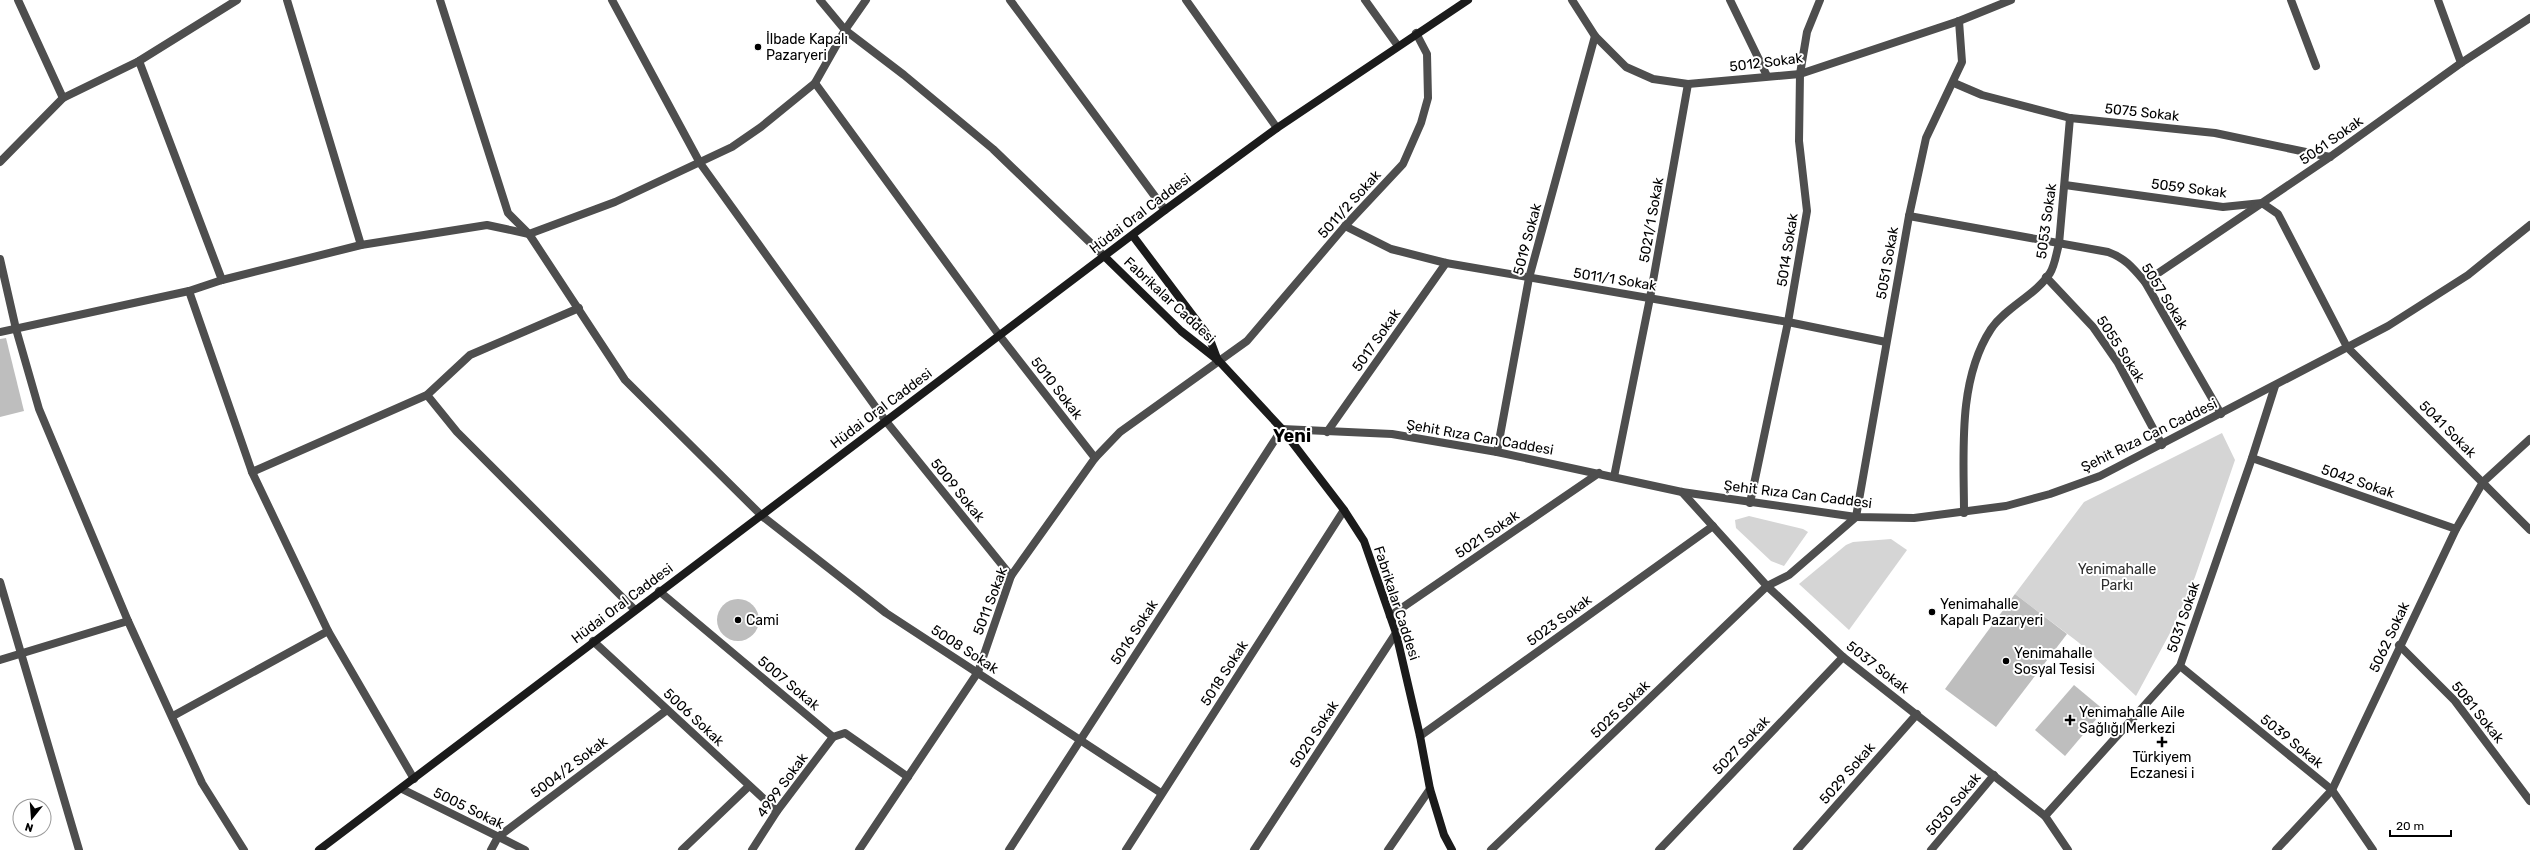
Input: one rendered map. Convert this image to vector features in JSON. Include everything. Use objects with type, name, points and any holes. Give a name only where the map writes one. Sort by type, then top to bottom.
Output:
[{"type":"street","points":[[18,0],[64,98]]},
{"type":"street","points":[[0,162],[64,98],[139,61],[237,0]]},
{"type":"street","points":[[287,0],[361,245]]},
{"type":"street","name":"5008 Sokak","points":[[440,0],[508,213],[529,234],[625,380],[762,516],[886,613],[978,672],[1161,794]]},
{"type":"street","name":"5009 Sokak","points":[[612,0],[700,163],[885,420],[1011,576]]},
{"type":"street","points":[[820,0],[845,30],[904,75],[994,150],[1104,256]]},
{"type":"street","points":[[0,332],[190,291],[222,280],[361,245],[487,225],[529,234],[615,202],[732,147],[761,127],[815,84],[845,30],[866,0]]},
{"type":"street","points":[[1010,0],[1165,210]]},
{"type":"street","points":[[1186,0],[1277,128]]},
{"type":"street","points":[[1365,0],[1398,46]]},
{"type":"street","name":"Hüdai Oral Caddesi","points":[[319,850],[402,789],[659,591],[762,516],[885,420],[1104,256],[1133,236],[1165,210],[1277,128],[1416,33],[1468,0]]},
{"type":"street","name":"5012 Sokak","points":[[1572,0],[1595,36],[1626,68],[1653,79],[1688,84],[1800,74],[1959,21],[1996,3],[2011,0]]},
{"type":"street","points":[[1730,0],[1767,76]]},
{"type":"street","name":"5014 Sokak","points":[[1750,504],[1788,322],[1807,211],[1799,141],[1800,74],[1807,32],[1820,0]]},
{"type":"street","points":[[2291,0],[2316,66]]},
{"type":"street","points":[[2438,0],[2461,63]]},
{"type":"street","name":"5061 Sokak","points":[[2144,282],[2330,157],[2461,63],[2530,18]]},
{"type":"street","name":"5051 Sokak","points":[[1856,517],[1909,216],[1926,138],[1954,83],[1962,62],[1959,21]]},
{"type":"street","name":"5011/2 Sokak","points":[[1218,362],[1247,341],[1345,226],[1403,164],[1421,123],[1428,98],[1429,76],[1427,54],[1416,33]]},
{"type":"street","name":"5019 Sokak","points":[[1497,452],[1529,278],[1595,36]]},
{"type":"street","points":[[139,61],[222,280]]},
{"type":"street","name":"5075 Sokak","points":[[1954,83],[1982,95],[2070,118],[2215,133],[2330,157]]},
{"type":"street","name":"5010 Sokak","points":[[815,84],[999,335],[1095,458]]},
{"type":"street","name":"5021/1 Sokak","points":[[1614,477],[1650,298],[1688,84]]},
{"type":"street","name":"5053 Sokak","points":[[1964,513],[1966,413],[1979,354],[1983,342],[1997,321],[2046,277],[2054,264],[2059,244],[2070,118]]},
{"type":"street","name":"5059 Sokak","points":[[2065,185],[2223,207],[2262,203]]},
{"type":"street","points":[[2262,203],[2278,214],[2347,347]]},
{"type":"street","name":"5057 Sokak","points":[[1909,216],[2108,252],[2120,257],[2130,264],[2144,282],[2221,414]]},
{"type":"street","name":"Şehit Rıza Can Caddesi","points":[[1282,429],[1327,432],[1358,431],[1392,434],[1497,452],[1682,492],[1750,504],[1856,517],[1914,518],[1964,513],[2006,506],[2050,494],[2100,476],[2162,445],[2388,326],[2468,275],[2530,225]]},
{"type":"street","name":"5011/1 Sokak","points":[[1345,226],[1391,249],[1446,263],[1788,322],[1886,342]]},
{"type":"street","name":"Fabrikalar Caddesi","points":[[1133,236],[1209,337],[1218,362]]},
{"type":"street","name":"Fabrikalar Caddesi","points":[[1104,256],[1181,331],[1218,362],[1282,429],[1344,510],[1364,541],[1396,633],[1420,736],[1430,789],[1444,835],[1452,850]]},
{"type":"street","points":[[0,259],[16,329],[39,409],[128,621],[173,716],[202,784],[244,850]]},
{"type":"street","name":"5017 Sokak","points":[[1327,432],[1446,263]]},
{"type":"street","name":"5055 Sokak","points":[[2046,277],[2094,327],[2118,363],[2162,445]]},
{"type":"street","points":[[190,291],[252,472],[328,631],[414,779]]},
{"type":"street","points":[[252,472],[427,395],[470,355],[579,308]]},
{"type":"street","name":"5041 Sokak","points":[[2347,347],[2530,530]]},
{"type":"street","name":"5011 Sokak","points":[[859,850],[978,672],[1011,576],[1095,458],[1120,432],[1218,362]]},
{"type":"street","name":"5031 Sokak","points":[[2046,816],[2180,666],[2252,458],[2275,386]]},
{"type":"street","points":[[427,395],[457,432],[635,610]]},
{"type":"street","name":"5016 Sokak","points":[[1009,850],[1079,739],[1282,429]]},
{"type":"street","name":"5062 Sokak","points":[[2276,850],[2332,790],[2399,645],[2456,529],[2483,482],[2530,439]]},
{"type":"street","name":"5042 Sokak","points":[[2252,458],[2456,529]]},
{"type":"street","name":"5021 Sokak","points":[[1390,616],[1599,473]]},
{"type":"street","name":"5037 Sokak","points":[[1682,492],[1767,586],[1843,657],[2046,816],[2068,850]]},
{"type":"street","name":"5018 Sokak","points":[[1126,850],[1344,510]]},
{"type":"street","name":"5025 Sokak","points":[[1491,850],[1767,586],[1789,575],[1856,517]]},
{"type":"street","name":"5023 Sokak","points":[[1420,736],[1713,526]]},
{"type":"street","points":[[0,582],[79,850]]},
{"type":"street","name":"5007 Sokak","points":[[659,591],[834,737]]},
{"type":"street","points":[[0,660],[22,655],[128,621]]},
{"type":"street","points":[[173,716],[328,631]]},
{"type":"street","name":"5020 Sokak","points":[[1254,850],[1396,633]]},
{"type":"street","name":"5006 Sokak","points":[[593,641],[777,811]]},
{"type":"street","name":"5081 Sokak","points":[[2399,645],[2455,701],[2530,801]]},
{"type":"street","name":"5027 Sokak","points":[[1659,850],[1843,657]]},
{"type":"street","name":"5039 Sokak","points":[[2180,666],[2332,790],[2373,850]]},
{"type":"street","name":"5004/2 Sokak","points":[[491,850],[498,837],[667,710]]},
{"type":"street","name":"5029 Sokak","points":[[1797,850],[1917,714]]},
{"type":"street","points":[[834,737],[845,733],[908,777]]},
{"type":"street","name":"4999 Sokak","points":[[752,850],[777,811],[834,737]]},
{"type":"street","name":"5030 Sokak","points":[[1931,850],[1994,775]]},
{"type":"street","points":[[682,850],[749,786]]},
{"type":"street","name":"5005 Sokak","points":[[402,789],[525,850]]},
{"type":"street","points":[[1388,850],[1430,789]]},
{"type":"green space","name":"Yenimahalle Parkı","points":[[2222,433],[2235,460],[2195,577],[2170,633],[2136,696],[2078,642],[2015,594],[2084,502]]},
{"type":"green space","points":[[1749,516],[1803,529],[1808,532],[1784,566],[1771,561],[1736,528],[1735,520]]},
{"type":"green space","points":[[1891,539],[1907,550],[1849,630],[1799,584],[1846,545],[1853,542]]},
{"type":"building","points":[[6,338],[24,411],[0,417],[0,339]]},
{"type":"building","name":"Yenimahalle Sosyal Tesisi","points":[[2015,594],[2067,634],[1996,727],[1945,689]]},
{"type":"building","name":"Cami","points":[[734,599],[742,599],[753,605],[759,616],[759,624],[753,635],[742,641],[734,641],[723,635],[717,624],[717,616],[723,605]]},
{"type":"building","name":"Yenimahalle Aile Sağlığı Merkezi","points":[[2074,685],[2104,710],[2065,756],[2035,730]]},
{"type":"place","name":"İlbade Kapalı Pazaryeri","points":[[758,47]]},
{"type":"place","name":"Yenimahalle Kapalı Pazaryeri","points":[[1932,612]]},
{"type":"place","name":"Cami","points":[[738,620]]},
{"type":"place","name":"Yenimahalle Sosyal Tesisi","points":[[2006,661]]},
{"type":"place","name":"Yenimahalle Aile Sağlığı Merkezi","points":[[2070,720]]},
{"type":"place","name":"Türkiyem Eczanesi i","points":[[2162,742]]},
{"type":"district","name":"Yeni","points":[[1292,436]]}]
